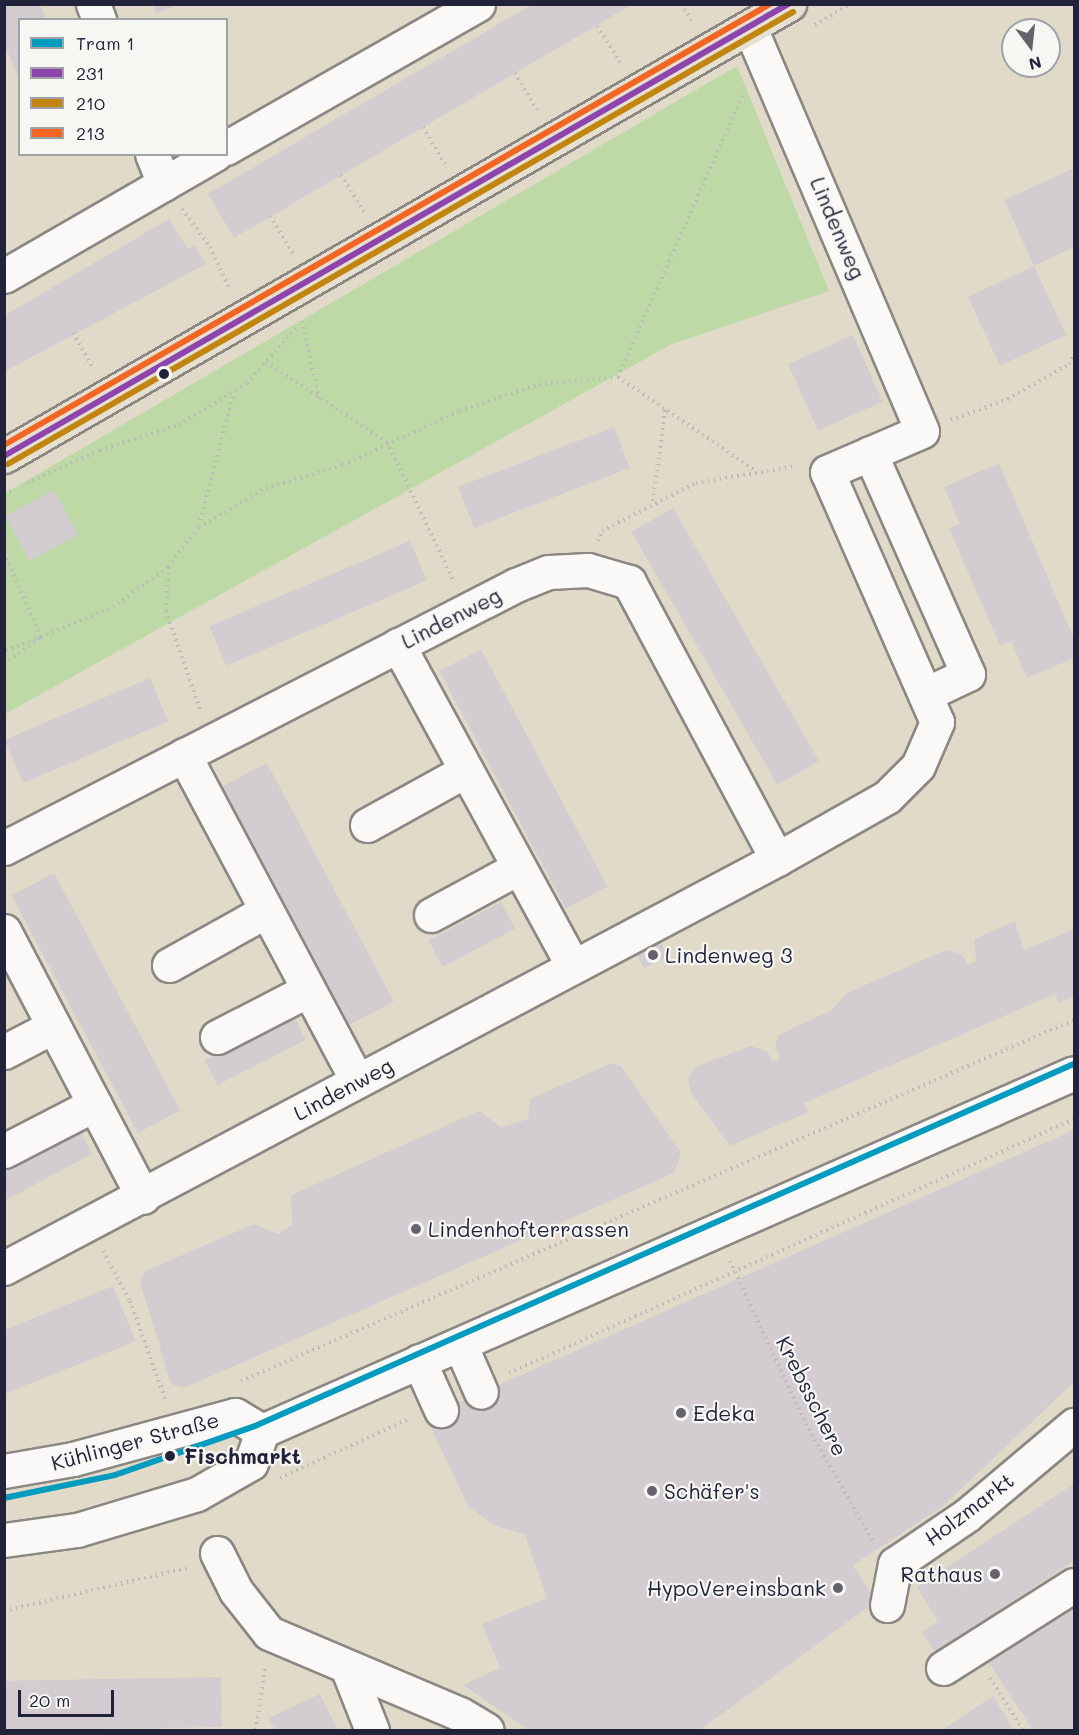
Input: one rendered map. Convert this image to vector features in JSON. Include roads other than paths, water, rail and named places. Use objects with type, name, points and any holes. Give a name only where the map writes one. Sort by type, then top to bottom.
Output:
[{"type":"main road","points":[[4,456],[799,16]]},
{"type":"street","points":[[228,147],[478,4]]},
{"type":"street","name":"Lindenweg","points":[[4,1268],[90,1227],[357,1081],[777,859],[887,797],[918,766],[937,722],[827,472],[922,431],[758,40]]},
{"type":"street","points":[[4,276],[158,169],[207,156]]},
{"type":"street","points":[[870,453],[968,674],[926,694]]},
{"type":"street","name":"Lindenweg","points":[[4,848],[467,609],[549,572],[588,570],[628,582],[777,859]]},
{"type":"street","points":[[398,645],[573,966]]},
{"type":"street","points":[[198,748],[266,911],[357,1081]]},
{"type":"street","points":[[367,825],[465,771]]},
{"type":"street","points":[[431,915],[518,868]]},
{"type":"street","points":[[170,965],[266,911]]},
{"type":"street","points":[[4,931],[143,1197]]},
{"type":"street","points":[[217,1037],[308,990]]},
{"type":"street","points":[[4,1052],[54,1026]]},
{"type":"street","points":[[4,1540],[77,1530],[197,1494],[251,1463],[262,1431],[1074,1073]]},
{"type":"street","points":[[4,1150],[95,1104]]},
{"type":"street","points":[[460,1344],[480,1390]]},
{"type":"street","points":[[419,1361],[440,1408]]},
{"type":"street","name":"Kühlinger Straße","points":[[4,1471],[73,1460],[235,1415],[262,1431]]},
{"type":"street","name":"Holzmarkt","points":[[887,1605],[895,1564],[967,1515],[1074,1425]]},
{"type":"street","points":[[217,1553],[236,1591],[269,1633],[460,1714],[487,1731]]},
{"type":"street","points":[[943,1668],[1074,1585]]},
{"type":"street","points":[[347,1667],[372,1731]]},
{"type":"tram line","name":"1","points":[[4,1498],[115,1475],[255,1426],[1074,1064]]},
{"type":"place","name":"Lindenweg 3","points":[[653,955]]},
{"type":"place","name":"Lindenhofterrassen","points":[[416,1229]]},
{"type":"place","name":"Edeka","points":[[681,1413]]},
{"type":"place","name":"Fischmarkt","points":[[170,1456]]},
{"type":"place","name":"Schäfer's","points":[[652,1491]]},
{"type":"place","name":"Rathaus","points":[[995,1574]]},
{"type":"place","name":"HypoVereinsbank","points":[[838,1588]]}]
